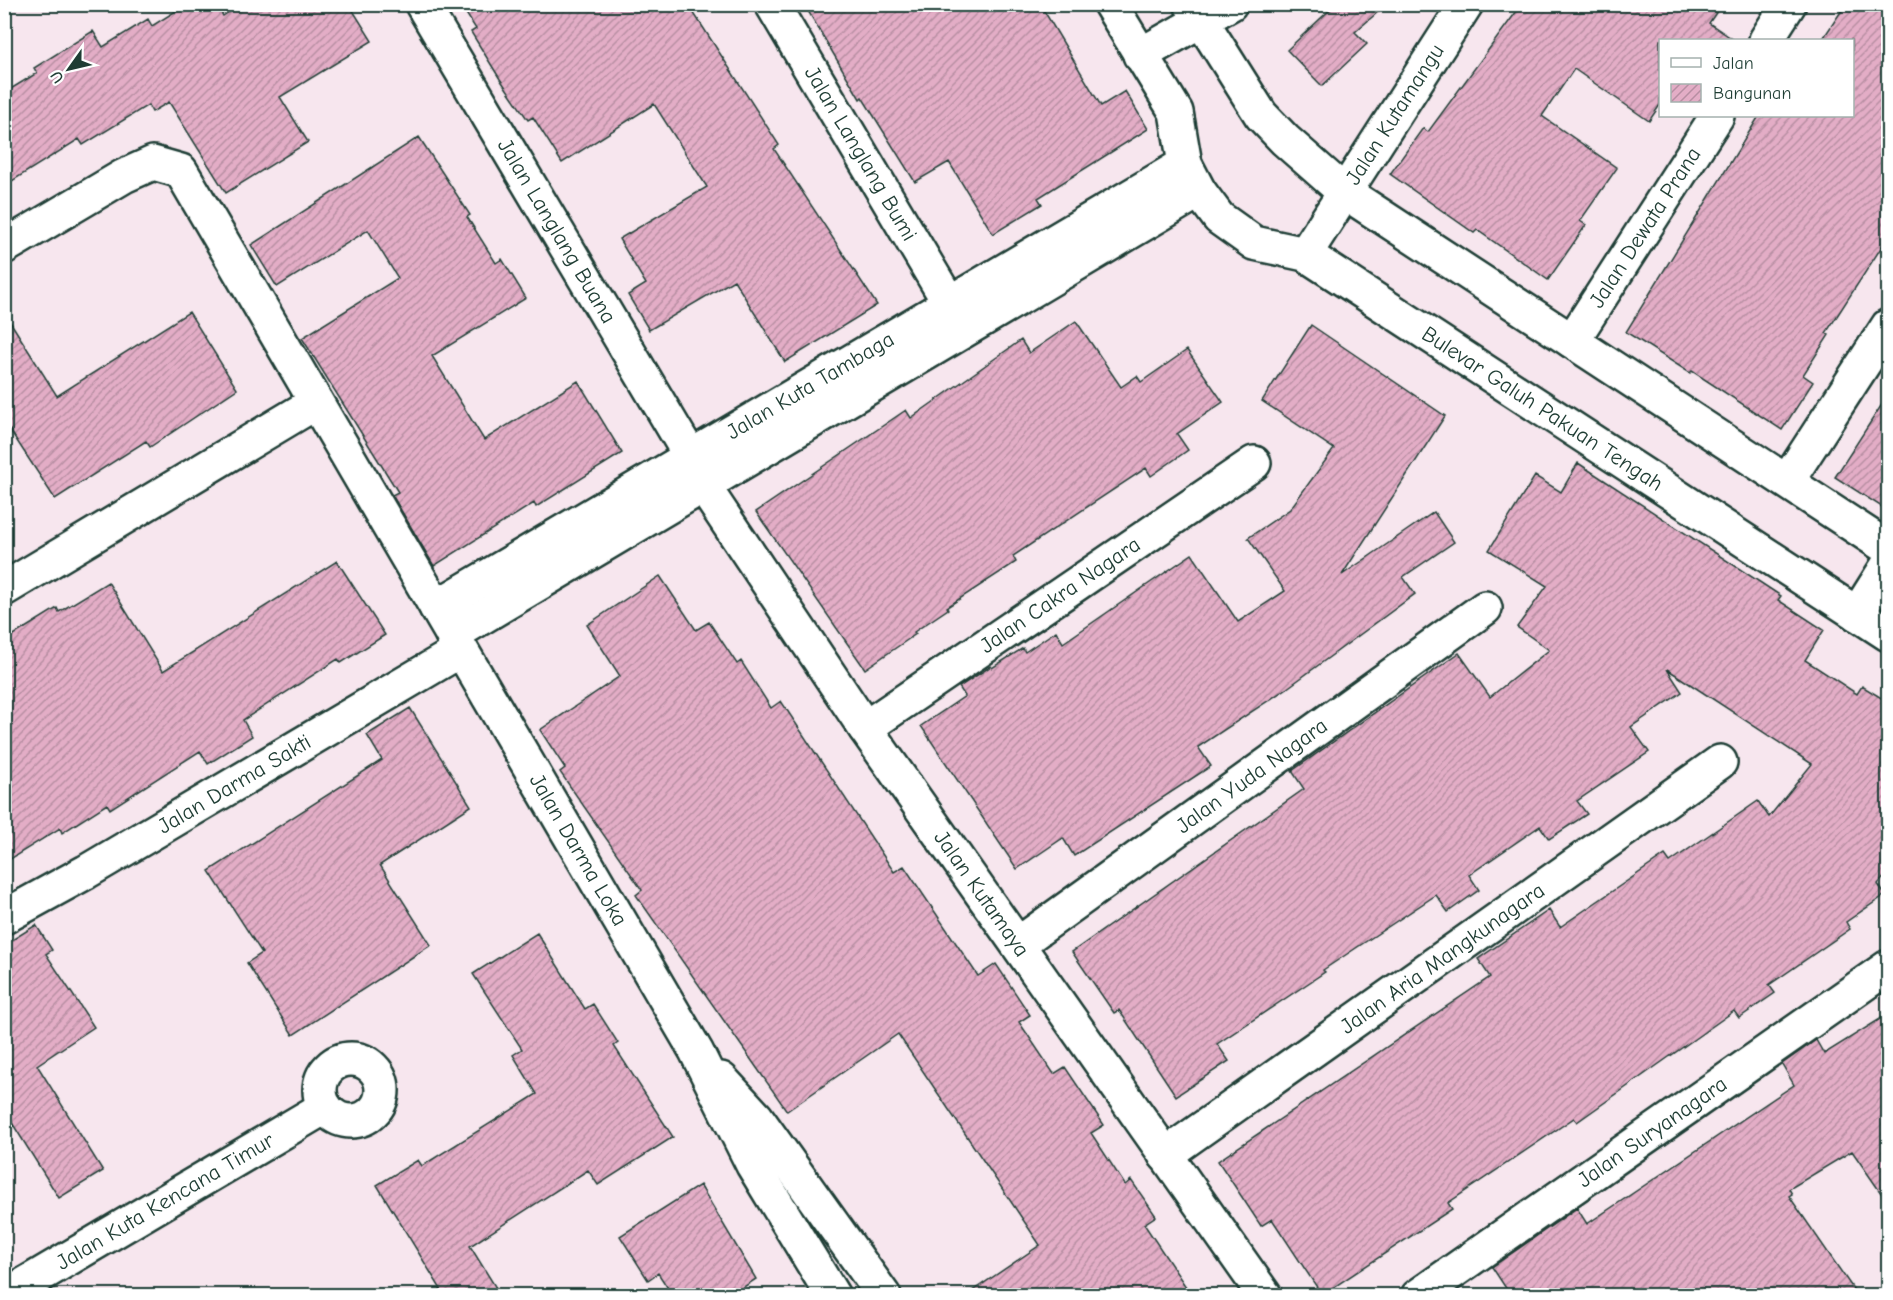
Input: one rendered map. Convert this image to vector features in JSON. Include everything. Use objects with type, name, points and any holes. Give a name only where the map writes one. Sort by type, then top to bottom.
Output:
[{"type":"street","name":"Jalan Langlang Buana","points":[[423,4],[691,457],[704,487]]},
{"type":"street","name":"Jalan Langlang Bumi","points":[[772,4],[950,304]]},
{"type":"street","points":[[1110,4],[1176,112],[1192,177]]},
{"type":"street","points":[[1140,55],[1196,13],[1230,4]]},
{"type":"street","name":"Jalan Kutamangu","points":[[1305,254],[1466,4]]},
{"type":"street","points":[[1767,39],[1789,4]]},
{"type":"street","points":[[1196,13],[1262,114],[1284,140],[1344,191],[1788,480],[1888,548]]},
{"type":"street","name":"Jalan Dewata Prana","points":[[1572,341],[1716,117]]},
{"type":"street","name":"Jalan Darma Loka","points":[[4,246],[124,176],[153,163],[181,171],[696,1052],[753,1165],[833,1296]]},
{"type":"street","name":"Jalan Kuta Tambaga","points":[[436,607],[950,304],[1192,177]]},
{"type":"street","name":"Jalan Kuta Tambaga","points":[[457,643],[1192,177]]},
{"type":"street","name":"Bulevar Galuh Pakuan Tengah","points":[[1192,177],[1219,218],[1254,243],[1305,254],[1888,634]]},
{"type":"street","points":[[1788,480],[1888,326]]},
{"type":"street","points":[[4,589],[315,403]]},
{"type":"street","name":"Jalan Cakra Nagara","points":[[865,728],[1254,463]]},
{"type":"street","name":"Jalan Kutamaya","points":[[704,487],[865,728],[1265,1296]]},
{"type":"street","points":[[1857,614],[1888,565]]},
{"type":"street","name":"Jalan Yuda Nagara","points":[[1018,944],[1485,608]]},
{"type":"street","name":"Jalan Darma Sakti","points":[[4,917],[86,872],[457,643]]},
{"type":"street","name":"Jalan Aria Mangkunagara","points":[[1165,1155],[1720,762]]},
{"type":"street","name":"Jalan Suryanagara","points":[[1418,1296],[1888,967]]},
{"type":"street","name":"Jalan Darma Loka","points":[[696,1052],[757,1118],[884,1296]]},
{"type":"street","name":"Jalan Kuta Kencana Timur","points":[[5,1296],[325,1107]]},
{"type":"building","points":[[187,4],[216,4],[223,16],[241,4],[349,4],[372,41],[280,97],[308,142],[226,193],[169,102],[152,112],[148,105],[83,145],[79,139],[4,186],[4,93],[37,73],[34,68],[93,31],[103,47],[148,19],[152,26]]},
{"type":"building","points":[[460,4],[688,4],[779,145],[774,149],[877,305],[785,362],[734,280],[649,330],[628,295],[646,284],[619,239],[707,187],[654,104],[562,163],[533,117],[528,120],[500,79],[471,32],[476,29]]},
{"type":"building","points":[[804,4],[1040,4],[1101,106],[1125,91],[1148,129],[1038,198],[1042,204],[993,234],[949,162],[915,182],[862,97],[860,99]]},
{"type":"building","points":[[1336,4],[1387,4],[1355,32],[1367,44],[1322,86],[1287,50]]},
{"type":"building","points":[[1522,4],[1722,4],[1709,23],[1733,39],[1659,39],[1659,106],[1649,121],[1574,69],[1542,116],[1617,168],[1580,221],[1586,225],[1548,280],[1477,230],[1474,233],[1390,174],[1423,128],[1428,132]]},
{"type":"building","points":[[1846,4],[1888,4],[1888,237],[1826,333],[1829,335],[1803,375],[1813,382],[1782,430],[1692,371],[1690,373],[1626,332],[1758,117],[1854,117],[1854,39],[1823,39]]},
{"type":"building","points":[[419,137],[470,215],[467,217],[496,263],[502,259],[526,298],[432,356],[484,440],[578,381],[622,453],[536,507],[534,503],[434,566],[392,495],[398,492],[302,338],[398,278],[368,230],[277,287],[251,245]]},
{"type":"building","points":[[4,312],[57,396],[189,312],[237,389],[150,447],[146,441],[55,499],[4,421]]},
{"type":"building","points":[[1076,321],[1121,387],[1137,376],[1141,382],[1187,350],[1223,402],[1177,434],[1188,450],[1151,476],[1146,468],[1013,556],[1016,562],[947,607],[948,609],[914,632],[916,634],[865,669],[756,512],[906,410],[911,418],[1021,340],[1029,353]]},
{"type":"building","points":[[1311,325],[1445,416],[1342,575],[1434,512],[1454,542],[1403,577],[1415,594],[1286,689],[1198,747],[1211,766],[1074,856],[1063,838],[1017,869],[921,726],[965,696],[959,687],[991,666],[992,668],[1023,648],[1025,652],[1056,631],[1063,643],[1192,554],[1238,622],[1285,591],[1248,538],[1290,509],[1334,449],[1262,401]]},
{"type":"building","points":[[1888,395],[1888,511],[1835,477]]},
{"type":"building","points":[[1578,463],[1781,596],[1778,600],[1824,630],[1805,660],[1857,694],[1862,686],[1888,702],[1888,873],[1878,884],[1885,895],[1846,922],[1850,929],[1769,985],[1775,993],[1739,1018],[1734,1011],[1577,1122],[1574,1118],[1448,1203],[1452,1209],[1322,1295],[1272,1219],[1261,1226],[1218,1161],[1490,977],[1478,959],[1549,910],[1560,927],[1665,855],[1670,862],[1758,801],[1769,817],[1812,764],[1667,669],[1682,692],[1631,727],[1649,752],[1577,801],[1587,814],[1549,839],[1540,826],[1469,875],[1479,890],[1448,912],[1436,895],[1323,970],[1325,972],[1217,1044],[1229,1061],[1176,1096],[1119,1010],[1114,1013],[1072,952],[1304,789],[1292,771],[1459,653],[1490,697],[1549,650],[1517,627],[1547,586],[1489,550],[1535,476],[1561,492]]},
{"type":"building","points":[[337,561],[385,635],[341,663],[338,659],[243,720],[252,736],[208,764],[200,751],[110,809],[107,804],[62,833],[60,828],[4,863],[4,641],[57,608],[59,612],[108,582],[163,671]]},
{"type":"building","points":[[660,576],[696,630],[709,622],[737,664],[741,661],[771,708],[781,701],[894,872],[904,866],[978,976],[996,964],[1030,1015],[1019,1022],[1054,1074],[1065,1067],[1104,1125],[1091,1133],[1125,1185],[1131,1180],[1156,1216],[1144,1224],[1192,1296],[965,1296],[1040,1245],[898,1034],[787,1111],[636,895],[642,890],[560,772],[565,768],[540,730],[620,676],[587,625]]},
{"type":"building","points":[[410,708],[471,806],[380,865],[431,945],[293,1035],[247,963],[262,953],[209,871],[382,760],[367,735]]},
{"type":"building","points":[[36,925],[52,950],[46,954],[94,1027],[37,1065],[103,1171],[59,1198],[4,1110],[4,945]]},
{"type":"building","points":[[537,933],[585,1009],[593,1004],[618,1043],[614,1046],[673,1137],[598,1185],[588,1170],[470,1246],[501,1296],[445,1296],[377,1185],[418,1160],[422,1166],[537,1094],[513,1055],[522,1049],[473,974]]},
{"type":"building","points":[[1888,1014],[1888,1203],[1852,1151],[1789,1189],[1792,1194],[1789,1196],[1858,1296],[1511,1296],[1492,1267],[1577,1208],[1587,1224],[1794,1085],[1782,1064],[1816,1040],[1824,1054]]},
{"type":"building","points":[[700,1185],[756,1279],[730,1296],[673,1296],[658,1273],[648,1280],[620,1236]]}]
